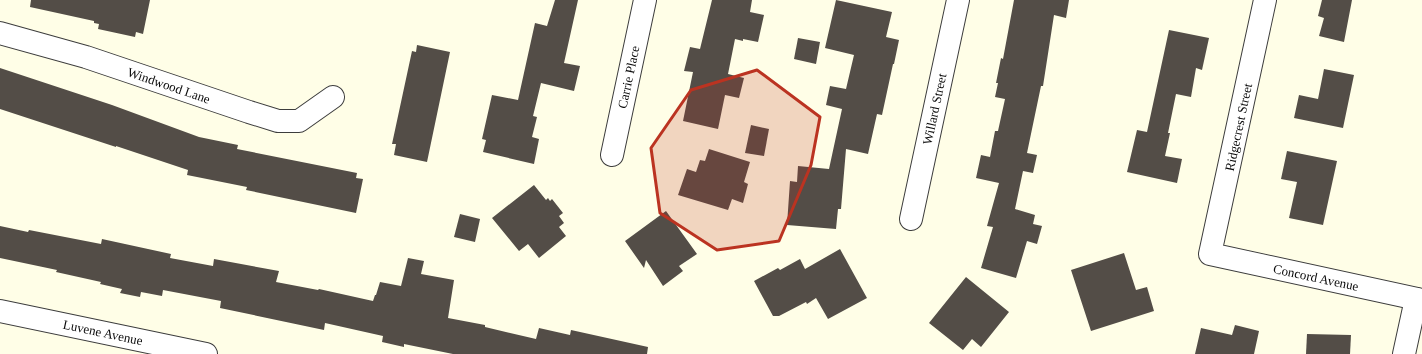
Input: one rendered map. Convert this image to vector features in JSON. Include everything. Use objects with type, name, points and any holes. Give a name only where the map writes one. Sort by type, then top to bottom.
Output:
[{"type":"street","name":"Carrie Place","points":[[612,155],[645,0]]},
{"type":"street","name":"Willard Street","points":[[911,219],[958,0]]},
{"type":"street","name":"Ridgecrest Street","points":[[1210,254],[1265,0]]},
{"type":"street","name":"Windwood Lane","points":[[0,33],[86,57],[278,121],[299,121],[333,97]]},
{"type":"street","name":"Concord Avenue","points":[[1210,254],[1419,300]]},
{"type":"street","points":[[1404,354],[1419,300]]},
{"type":"street","name":"Luvene Avenue","points":[[0,311],[206,354]]},
{"type":"highlighted area","points":[[757,70],[820,117],[811,165],[779,241],[717,250],[660,213],[651,148],[691,90]]},
{"type":"building","points":[[31,0],[150,0],[143,34],[136,32],[135,37],[98,29],[99,24],[94,23],[94,21],[30,7]]},
{"type":"building","points":[[555,0],[578,0],[564,63],[580,66],[574,91],[541,83],[533,116],[537,117],[532,137],[539,139],[534,164],[483,152],[486,140],[482,139],[492,95],[518,100],[535,23],[547,26]]},
{"type":"building","points":[[712,0],[752,0],[750,12],[764,15],[758,42],[735,39],[728,74],[744,78],[739,98],[725,95],[718,129],[683,121],[693,72],[684,71],[690,47],[700,49]]},
{"type":"building","points":[[836,0],[892,12],[886,37],[899,40],[894,64],[882,115],[877,114],[868,154],[846,149],[841,209],[838,209],[836,229],[787,225],[790,181],[797,182],[798,166],[829,169],[842,109],[826,105],[830,86],[846,89],[854,55],[825,48]]},
{"type":"building","points":[[1014,0],[1069,0],[1066,18],[1054,15],[1043,86],[1041,86],[1027,153],[1037,155],[1033,173],[1023,171],[1015,209],[1035,215],[1033,224],[1042,226],[1037,244],[1027,241],[1016,278],[981,268],[993,227],[987,226],[999,183],[976,178],[981,155],[990,157],[995,131],[998,131],[1005,99],[995,97],[998,83],[996,83],[1001,58],[1003,59]]},
{"type":"building","points":[[1322,0],[1352,0],[1344,42],[1319,36],[1324,18],[1318,16]]},
{"type":"building","points":[[1169,30],[1209,38],[1202,70],[1196,68],[1191,97],[1176,94],[1165,156],[1182,159],[1177,183],[1127,172],[1137,130],[1147,132]]},
{"type":"building","points":[[798,38],[820,42],[816,64],[794,59]]},
{"type":"building","points":[[417,45],[450,52],[427,162],[394,155],[396,144],[392,144],[412,51],[416,52]]},
{"type":"building","points":[[0,68],[112,105],[199,137],[238,145],[237,149],[357,173],[356,178],[363,179],[356,213],[246,190],[247,187],[187,175],[188,170],[0,109]]},
{"type":"building","points":[[1324,69],[1354,75],[1343,128],[1294,118],[1299,95],[1318,99]]},
{"type":"building","points":[[751,125],[769,129],[764,156],[745,153]]},
{"type":"building","points":[[709,149],[750,162],[744,182],[748,184],[743,203],[732,199],[728,210],[678,195],[687,169],[696,172],[700,160],[705,161]]},
{"type":"building","points":[[1287,151],[1337,161],[1323,225],[1289,218],[1297,182],[1281,179]]},
{"type":"building","points":[[534,185],[546,200],[548,198],[550,201],[552,199],[563,213],[559,216],[564,223],[559,227],[566,236],[539,258],[528,244],[519,251],[492,218]]},
{"type":"building","points":[[666,211],[697,254],[679,266],[683,271],[663,286],[646,260],[644,268],[625,241]]},
{"type":"building","points":[[460,214],[480,219],[475,242],[454,237]]},
{"type":"building","points":[[0,226],[101,244],[102,239],[171,254],[170,258],[213,266],[214,259],[279,271],[276,282],[319,289],[373,301],[380,282],[401,286],[408,258],[424,261],[421,274],[454,280],[448,318],[485,325],[485,327],[536,339],[539,328],[570,335],[571,330],[648,347],[647,354],[453,354],[404,344],[404,347],[382,342],[383,336],[325,323],[324,330],[220,308],[221,301],[163,290],[162,296],[141,292],[140,297],[120,293],[122,289],[100,284],[101,282],[56,272],[57,270],[0,258]]},
{"type":"building","points":[[840,249],[867,298],[828,319],[816,298],[807,304],[806,302],[779,316],[773,316],[754,281],[778,268],[780,270],[800,259],[805,269]]},
{"type":"building","points":[[1124,253],[1136,290],[1147,287],[1154,311],[1091,331],[1071,270]]},
{"type":"building","points":[[966,277],[1009,312],[981,347],[972,339],[963,350],[929,323]]},
{"type":"building","points":[[1235,325],[1259,331],[1254,354],[1195,354],[1201,328],[1232,335]]},
{"type":"building","points":[[1307,334],[1351,335],[1350,354],[1306,354]]}]
